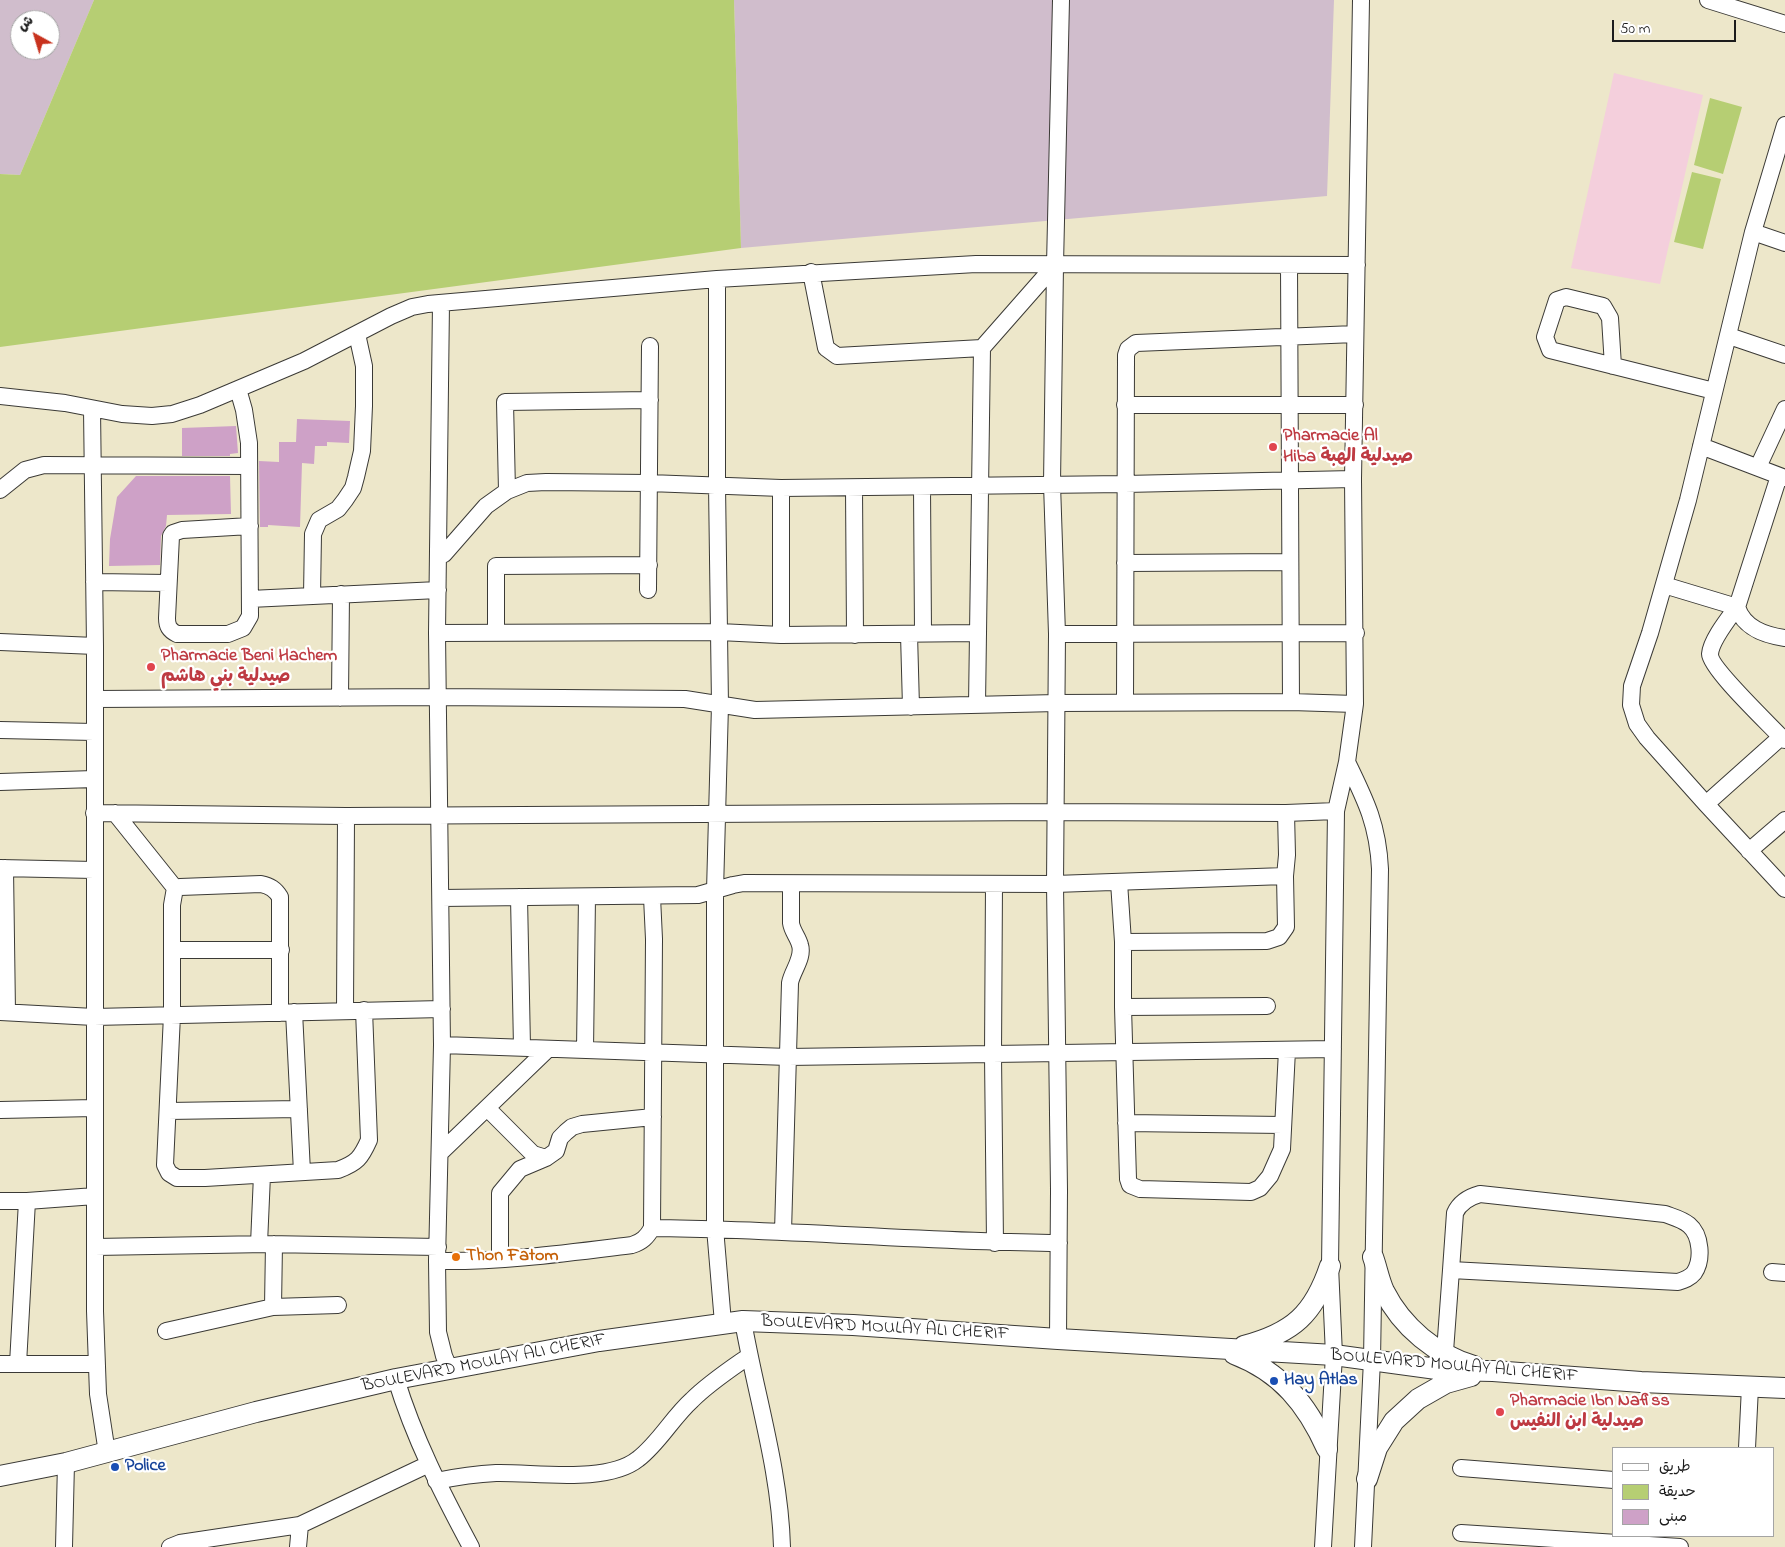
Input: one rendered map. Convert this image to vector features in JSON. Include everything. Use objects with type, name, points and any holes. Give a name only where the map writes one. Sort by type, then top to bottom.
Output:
[{"type":"main road","points":[[1373,1257],[1384,1291],[1403,1320],[1445,1362]]},
{"type":"main road","points":[[1222,1350],[1268,1340],[1290,1328],[1309,1311],[1322,1290],[1330,1266]]},
{"type":"main road","name":"BOULEVARD MOULAY ALI CHERIF","points":[[0,1476],[66,1464],[256,1412],[396,1379],[599,1342],[733,1322],[853,1325],[1222,1350],[1334,1355],[1372,1360],[1445,1362],[1502,1372],[1641,1382],[1785,1388]]},
{"type":"main road","points":[[1222,1350],[1246,1359],[1268,1371],[1287,1387],[1304,1406],[1317,1426],[1327,1450]]},
{"type":"main road","points":[[1366,1479],[1377,1448],[1394,1421],[1418,1399],[1446,1383],[1478,1374],[1502,1372]]},
{"type":"street","points":[[1058,1339],[1059,1243],[1054,812],[1057,634],[1052,484],[1054,264],[1061,0]]},
{"type":"street","points":[[1323,1547],[1327,1450],[1334,1355],[1330,1266],[1336,811],[1347,762],[1356,704],[1353,479],[1361,0]]},
{"type":"street","points":[[1711,0],[1785,24]]},
{"type":"street","points":[[1785,125],[1753,232],[1729,336],[1664,585],[1632,686],[1631,705],[1637,724],[1647,738],[1785,889]]},
{"type":"street","points":[[1753,232],[1785,242]]},
{"type":"street","points":[[0,396],[65,402],[92,410],[152,416],[172,414],[200,405],[304,361],[412,307],[441,303],[811,272],[976,264],[1357,265]]},
{"type":"street","points":[[977,705],[982,348],[1054,264]]},
{"type":"street","points":[[1289,265],[1291,702]]},
{"type":"street","points":[[811,272],[826,348],[837,356],[982,348]]},
{"type":"street","points":[[717,279],[720,705],[715,891],[715,1228],[733,1322],[749,1356],[757,1385],[782,1521],[782,1547]]},
{"type":"street","points":[[1613,366],[1610,318],[1604,306],[1566,297],[1557,300],[1545,337],[1550,350],[1613,366],[1714,391]]},
{"type":"street","points":[[441,303],[438,633],[442,1045],[438,1332],[444,1356],[450,1370]]},
{"type":"street","points":[[312,596],[314,527],[320,520],[338,509],[353,488],[362,451],[364,366],[357,334]]},
{"type":"street","points":[[1125,702],[1125,405],[1126,355],[1128,349],[1136,343],[1355,334]]},
{"type":"street","points":[[1729,336],[1785,355]]},
{"type":"street","points":[[648,590],[650,346]]},
{"type":"street","points":[[238,389],[244,410],[249,443],[250,526],[250,616],[243,628],[228,634],[177,634],[169,629],[167,624],[168,582],[170,540],[173,533],[182,530],[250,526]]},
{"type":"street","points":[[506,491],[505,402],[650,400]]},
{"type":"street","points":[[1125,405],[1355,405]]},
{"type":"street","points":[[1758,467],[1785,409]]},
{"type":"street","points":[[92,410],[95,699],[94,1108],[96,1364],[106,1453]]},
{"type":"street","points":[[1701,446],[1782,477],[1737,607],[1718,634],[1710,652],[1710,658],[1725,678],[1783,738],[1706,804]]},
{"type":"street","points":[[0,490],[25,470],[38,465],[249,466]]},
{"type":"street","points":[[438,557],[444,554],[486,506],[506,491],[527,483],[649,483],[781,488],[854,488],[1353,479]]},
{"type":"street","points":[[911,707],[922,487]]},
{"type":"street","points":[[781,488],[781,635]]},
{"type":"street","points":[[854,488],[855,635]]},
{"type":"street","points":[[1125,563],[1290,562]]},
{"type":"street","points":[[496,633],[496,566],[649,565]]},
{"type":"street","points":[[94,582],[168,582]]},
{"type":"street","points":[[1664,585],[1737,607]]},
{"type":"street","points":[[250,599],[438,590]]},
{"type":"street","points":[[340,698],[341,594]]},
{"type":"street","points":[[1737,607],[1740,617],[1749,626],[1772,636],[1785,638]]},
{"type":"street","points":[[438,633],[719,632],[781,635],[855,635],[978,633]]},
{"type":"street","points":[[1057,634],[1356,633]]},
{"type":"street","points":[[0,642],[94,646]]},
{"type":"street","points":[[95,699],[439,697],[685,700],[755,710],[1125,702],[1356,704]]},
{"type":"street","points":[[0,730],[94,732]]},
{"type":"street","points":[[1347,762],[1367,801],[1379,851],[1372,1360],[1363,1547]]},
{"type":"street","points":[[0,782],[94,779]]},
{"type":"street","points":[[94,813],[439,816],[1054,812],[1286,813],[1336,811]]},
{"type":"street","points":[[115,813],[175,888],[172,905],[172,1015],[165,1166],[169,1173],[177,1178],[262,1175],[338,1170],[353,1165],[362,1155],[368,1140],[364,1010]]},
{"type":"street","points":[[1123,942],[1266,941],[1279,936],[1286,927],[1286,813]]},
{"type":"street","points":[[345,1011],[346,816]]},
{"type":"street","points":[[1749,851],[1785,820]]},
{"type":"street","points":[[94,870],[2,868],[4,1012],[94,1017],[442,1008]]},
{"type":"street","points":[[441,898],[698,895],[744,883],[1055,884],[1285,876]]},
{"type":"street","points":[[1119,882],[1123,942],[1122,1007],[1128,1179],[1130,1186],[1140,1189],[1251,1192],[1260,1188],[1277,1164],[1282,1149],[1287,1050]]},
{"type":"street","points":[[175,888],[260,884],[269,885],[280,897],[281,950],[299,1109],[302,1172]]},
{"type":"street","points":[[783,1232],[790,984],[801,950],[791,923],[791,884]]},
{"type":"street","points":[[994,884],[992,1055],[995,1243]]},
{"type":"street","points":[[585,1050],[587,897]]},
{"type":"street","points":[[95,1247],[267,1244],[500,1259],[632,1245],[641,1242],[652,1228],[654,940],[652,897]]},
{"type":"street","points":[[519,898],[522,1047]]},
{"type":"street","points":[[172,950],[281,950]]},
{"type":"street","points":[[1122,1007],[1267,1006]]},
{"type":"street","points":[[442,1045],[788,1057],[1333,1049]]},
{"type":"street","points":[[440,1153],[548,1049]]},
{"type":"street","points":[[0,1110],[94,1108]]},
{"type":"street","points":[[487,1108],[533,1154],[546,1158]]},
{"type":"street","points":[[168,1111],[299,1109]]},
{"type":"street","points":[[500,1259],[500,1193],[520,1169],[546,1158],[556,1151],[560,1138],[572,1127],[582,1124],[653,1117]]},
{"type":"street","points":[[1126,1123],[1283,1125]]},
{"type":"street","points":[[262,1175],[272,1307]]},
{"type":"street","points":[[1445,1362],[1451,1270],[1455,1213],[1459,1205],[1466,1200],[1480,1194],[1664,1214],[1678,1218],[1689,1225],[1699,1238],[1698,1267],[1689,1278],[1678,1282],[1451,1270]]},
{"type":"street","points":[[0,1201],[95,1196]]},
{"type":"street","points":[[18,1364],[27,1201]]},
{"type":"street","points":[[652,1228],[715,1228],[995,1243],[1059,1243]]},
{"type":"street","points":[[166,1331],[272,1307],[323,1307],[338,1305]]},
{"type":"street","points":[[436,1481],[469,1475],[497,1473],[596,1473],[616,1470],[638,1460],[691,1400],[749,1356]]},
{"type":"street","points":[[0,1364],[96,1364]]},
{"type":"street","points":[[396,1379],[404,1406],[436,1481],[471,1547]]},
{"type":"street","points":[[1747,1447],[1750,1387]]},
{"type":"street","points":[[64,1547],[66,1464]]},
{"type":"street","points":[[170,1547],[180,1543],[300,1525],[429,1464]]},
{"type":"street","points":[[1461,1468],[1612,1480]]},
{"type":"street","points":[[298,1547],[300,1525]]},
{"type":"street","points":[[1461,1533],[1681,1547]]},
{"type":"shaded area","points":[[0,0],[94,0],[20,175],[0,174]]},
{"type":"shaded area","points":[[734,0],[1334,0],[1327,196],[741,248]]},
{"type":"shaded area","points":[[1614,73],[1703,95],[1660,284],[1571,268]]},
{"type":"green space","points":[[94,0],[734,0],[741,248],[0,347],[0,174],[20,175]]},
{"type":"green space","points":[[1710,98],[1742,107],[1723,174],[1694,165]]},
{"type":"green space","points":[[1692,172],[1721,179],[1703,249],[1674,242]]},
{"type":"building","points":[[297,419],[350,421],[349,443],[327,442],[327,446],[315,446],[314,464],[302,463],[300,527],[268,525],[268,527],[260,527],[259,461],[279,462],[279,442],[296,442]]},
{"type":"building","points":[[236,426],[238,453],[230,454],[230,456],[182,456],[182,428]]},
{"type":"building","points":[[136,476],[230,476],[231,514],[167,515],[166,526],[161,536],[160,565],[109,566],[110,539],[117,497]]},
{"type":"place","name":"Pharmacie Al Hiba صيدلية الهبة","points":[[1273,447]]},
{"type":"place","name":"Pharmacie Beni Hachem صيدلية بني هاشم","points":[[151,667]]},
{"type":"place","name":"Thon Fatom","points":[[456,1257]]},
{"type":"place","name":"Hay Atlas","points":[[1274,1381]]},
{"type":"place","name":"Pharmacie Ibn Nafiss صيدلية ابن النفيس","points":[[1500,1412]]},
{"type":"place","name":"Police","points":[[115,1467]]}]
